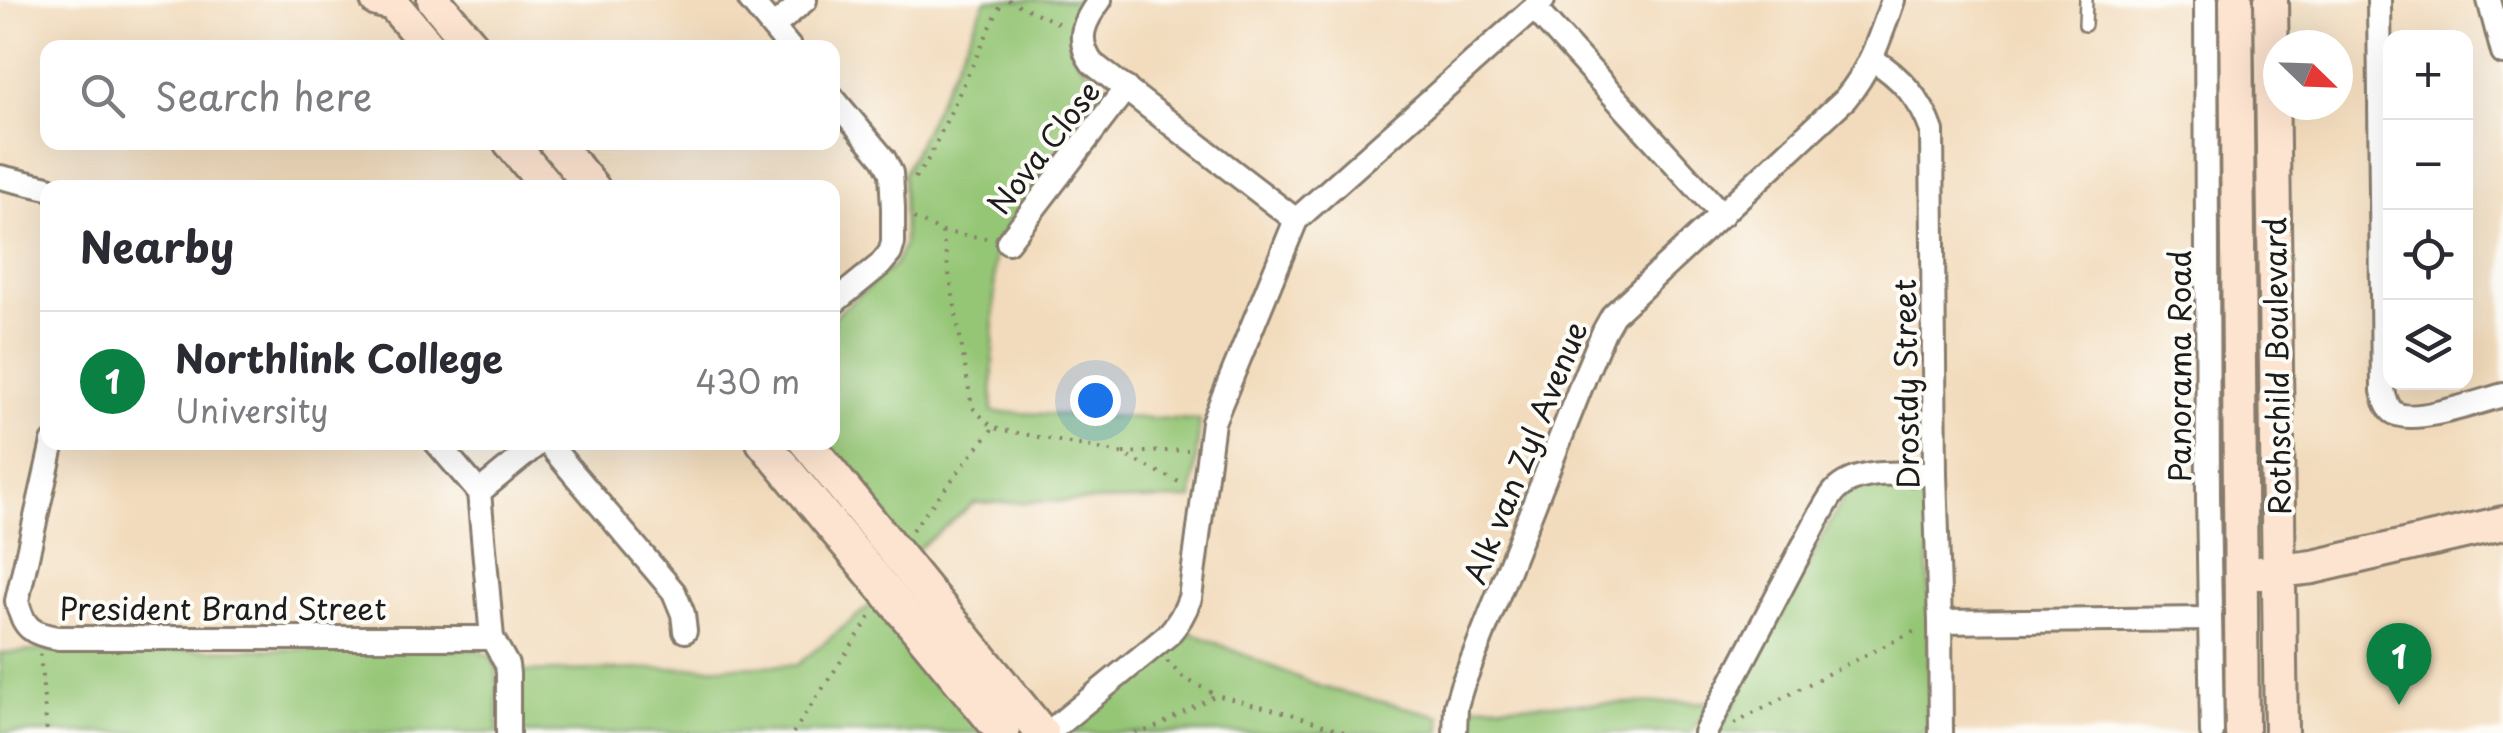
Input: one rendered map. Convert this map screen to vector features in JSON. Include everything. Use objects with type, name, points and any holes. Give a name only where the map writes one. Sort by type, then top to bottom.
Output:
[{"type":"street","points":[[434,0],[467,40]]},
{"type":"street","points":[[750,0],[784,40]]},
{"type":"street","points":[[773,27],[805,0]]},
{"type":"street","points":[[1100,0],[1087,16],[1082,35],[1092,62],[1296,220]]},
{"type":"street","name":"Alk van Zyl Avenue","points":[[1455,733],[1462,686],[1604,331],[1625,302],[1859,83],[1893,0]]},
{"type":"street","name":"Panorama Road","points":[[2206,0],[2212,733]]},
{"type":"street","name":"Rothschild Boulevard","points":[[2236,0],[2242,733]]},
{"type":"street","name":"Rothschild Boulevard","points":[[2271,0],[2281,733]]},
{"type":"street","points":[[2379,0],[2386,401],[2396,415],[2412,418],[2503,395]]},
{"type":"street","points":[[2490,0],[2503,53]]},
{"type":"street","points":[[388,1],[423,40]]},
{"type":"street","points":[[813,450],[1045,733],[1179,623],[1190,598],[1210,433],[1296,220],[1539,4],[1722,214]]},
{"type":"street","name":"Drostdy Street","points":[[1872,59],[1909,88],[1932,131],[1941,733]]},
{"type":"street","name":"Nova Close","points":[[1008,242],[1126,88]]},
{"type":"street","points":[[840,107],[884,159],[891,174],[894,208],[890,253],[840,298]]},
{"type":"street","points":[[517,150],[541,180]]},
{"type":"street","points":[[561,150],[586,180]]},
{"type":"street","points":[[0,177],[40,186]]},
{"type":"street","name":"President Brand Street","points":[[51,450],[16,601],[24,624],[39,635],[492,638]]},
{"type":"street","points":[[443,450],[479,492],[492,638],[507,665],[508,733]]},
{"type":"street","points":[[479,492],[530,450]]},
{"type":"street","points":[[555,450],[674,592],[684,614],[685,632]]},
{"type":"street","points":[[770,450],[1003,733]]},
{"type":"street","points":[[1704,733],[1835,492],[1851,480],[1873,475],[1935,474]]},
{"type":"street","points":[[2241,574],[2312,567],[2503,523]]},
{"type":"street","points":[[1940,622],[2210,618]]},
{"type":"lane","points":[[2086,0],[2086,25]]},
{"type":"path","points":[[1008,242],[942,232],[894,208],[930,158],[1005,0],[1082,35]]},
{"type":"path","points":[[942,232],[972,406],[993,428],[1120,454],[1203,494]]},
{"type":"path","points":[[1120,454],[1208,449]]},
{"type":"path","points":[[1733,726],[1904,634],[1940,622]]},
{"type":"path","points":[[39,635],[47,733]]},
{"type":"path","points":[[1153,647],[1182,677],[1216,695],[1347,733]]},
{"type":"path","points":[[1134,733],[1152,728],[1216,695]]},
{"type":"green space","points":[[986,0],[1087,0],[1077,15],[1070,39],[1078,60],[1109,90],[1108,97],[998,243],[992,412],[1200,420],[1192,499],[974,503],[912,554],[826,450],[840,450],[840,311],[895,265],[904,244],[903,175]]},
{"type":"green space","points":[[1865,486],[1910,487],[1928,503],[1930,733],[1718,733],[1843,499],[1847,493]]},
{"type":"green space","points":[[883,595],[992,733],[520,733],[521,672],[797,665]]},
{"type":"green space","points":[[1190,632],[1321,687],[1441,716],[1441,733],[1073,733],[1078,723]]},
{"type":"green space","points":[[475,649],[491,657],[497,669],[498,733],[0,733],[0,653]]},
{"type":"green space","points":[[1711,702],[1691,733],[1469,733],[1469,705]]},
{"type":"place","name":"Northlink College","points":[[2399,705]]}]
